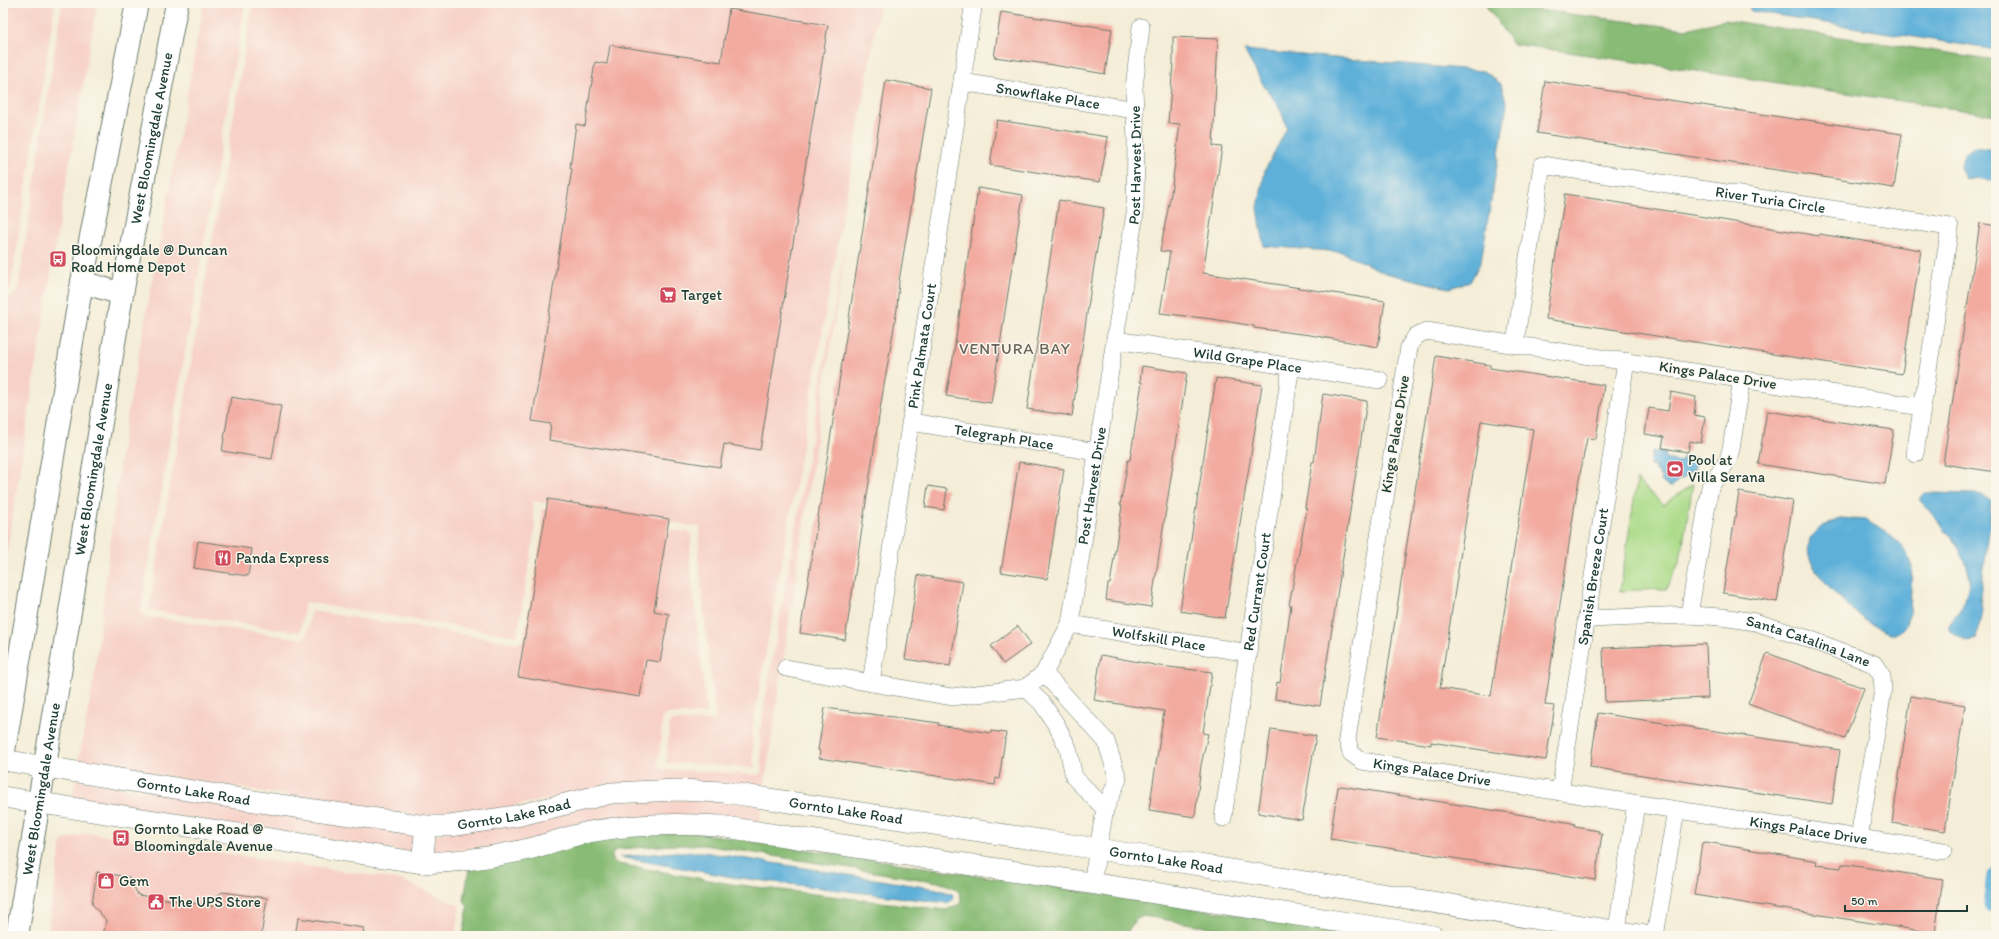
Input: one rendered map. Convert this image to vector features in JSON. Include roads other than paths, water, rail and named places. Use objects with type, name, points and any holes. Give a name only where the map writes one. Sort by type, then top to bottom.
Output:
[{"type":"main road","points":[[3,756],[82,282],[137,3]]},
{"type":"main road","name":"West Bloomingdale Avenue","points":[[17,936],[40,804],[122,294],[177,3]]},
{"type":"main road","points":[[82,282],[122,294]]},
{"type":"street","name":"Pink Palmata Court","points":[[871,683],[973,8]]},
{"type":"street","name":"Post Harvest Drive","points":[[1026,688],[1044,673],[1070,624],[1135,213],[1134,88],[1141,27]]},
{"type":"street","name":"Snowflake Place","points":[[962,82],[1135,110]]},
{"type":"street","name":"River Turia Circle","points":[[1515,344],[1542,165],[1950,227],[1915,454]]},
{"type":"street","name":"Kings Palace Drive","points":[[1922,407],[1426,331],[1416,336],[1409,347],[1346,739],[1351,753],[1362,761],[1943,851]]},
{"type":"street","name":"Wild Grape Place","points":[[1115,340],[1380,380]]},
{"type":"street","name":"Spanish Breeze Court","points":[[1560,792],[1588,619],[1626,361]]},
{"type":"street","name":"Red Currant Court","points":[[1223,818],[1291,366]]},
{"type":"street","points":[[1689,615],[1710,487],[1728,460],[1742,379]]},
{"type":"street","name":"Telegraph Place","points":[[911,422],[1097,452]]},
{"type":"street","name":"Santa Catalina Lane","points":[[1588,619],[1689,615],[1722,617],[1755,622],[1806,638],[1874,664],[1882,676],[1883,690],[1860,838]]},
{"type":"street","name":"Wolfskill Place","points":[[1070,624],[1249,653]]},
{"type":"street","points":[[786,668],[952,697],[1026,688],[1042,703],[1057,726],[1068,748],[1074,777],[1105,809]]},
{"type":"street","points":[[1044,673],[1106,741],[1118,779],[1105,809],[1092,883]]},
{"type":"street","name":"Gornto Lake Road","points":[[3,760],[260,802],[426,826],[450,826],[516,816],[611,793],[638,790],[701,790],[771,799],[1098,849],[1617,934],[1646,936]]},
{"type":"street","points":[[3,797],[422,863],[452,862],[489,857],[587,833],[616,828],[648,824],[693,824],[770,833],[1433,936]]},
{"type":"street","points":[[1617,934],[1636,804]]},
{"type":"street","points":[[1656,936],[1676,810]]},
{"type":"street","points":[[422,863],[426,826]]},
{"type":"water","points":[[1747,3],[1996,3],[1996,50],[1751,11]]},
{"type":"water","points":[[1244,50],[1484,71],[1501,84],[1507,105],[1481,261],[1470,282],[1449,288],[1385,273],[1342,252],[1264,246],[1258,208],[1265,170],[1287,128],[1280,108],[1264,86]]},
{"type":"water","points":[[1974,147],[1996,150],[1996,182],[1978,178],[1966,180],[1960,168],[1964,154]]},
{"type":"water","name":"Pool at Villa Serana","points":[[1652,451],[1666,453],[1665,459],[1681,462],[1683,456],[1696,458],[1694,472],[1689,471],[1688,477],[1684,476],[1683,479],[1680,479],[1672,487],[1667,486],[1661,481],[1662,476],[1659,476],[1659,472],[1655,471],[1655,467],[1650,466]]},
{"type":"water","points":[[1925,493],[1978,494],[1991,500],[1990,524],[1980,596],[1982,610],[1977,639],[1968,642],[1955,635],[1949,629],[1949,623],[1956,616],[1965,601],[1969,580],[1967,566],[1957,545],[1919,499]]},
{"type":"water","points":[[1842,518],[1865,520],[1886,532],[1900,544],[1912,563],[1910,613],[1905,626],[1899,632],[1890,633],[1878,628],[1855,612],[1822,579],[1809,557],[1808,551],[1810,538],[1822,526]]},
{"type":"water","points":[[675,852],[703,852],[937,889],[952,894],[954,899],[947,903],[732,877],[620,857]]},
{"type":"waterway","points":[[1992,905],[1996,876]]},
{"type":"place","name":"Bloomingdale @ Duncan Road Home Depot","points":[[58,259]]},
{"type":"place","name":"Target","points":[[668,295]]},
{"type":"place","name":"Pool at Villa Serana","points":[[1675,469]]},
{"type":"place","name":"Panda Express","points":[[223,558]]},
{"type":"place","name":"Gornto Lake Road @ Bloomingdale Avenue","points":[[121,838]]},
{"type":"place","name":"Gem","points":[[106,881]]},
{"type":"place","name":"The UPS Store","points":[[156,902]]},
{"type":"district","name":"VENTURA BAY","points":[[1015,348]]}]
